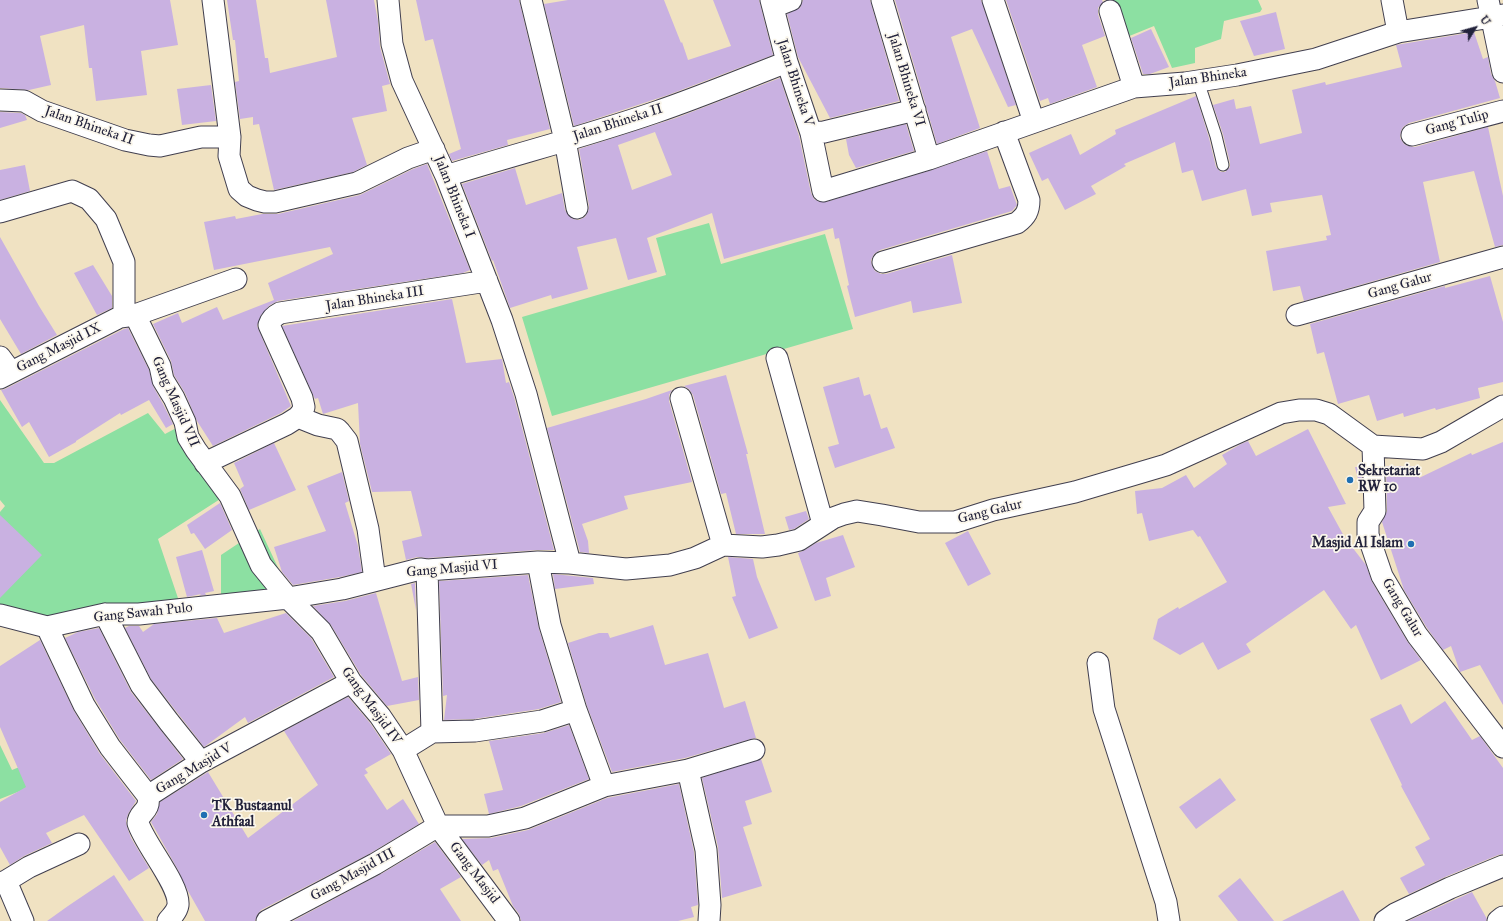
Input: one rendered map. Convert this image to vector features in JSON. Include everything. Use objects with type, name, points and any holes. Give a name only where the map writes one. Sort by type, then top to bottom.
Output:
[{"type":"street","points":[[213,0],[230,138],[229,156],[239,188],[248,196],[265,202],[275,202],[357,183],[408,158],[434,149]]},
{"type":"street","name":"Jalan Bhineka I","points":[[388,0],[392,44],[402,81],[446,176],[502,320],[526,394],[570,563]]},
{"type":"street","points":[[531,0],[565,140],[577,208]]},
{"type":"street","name":"Jalan Bhineka VI","points":[[882,0],[930,159]]},
{"type":"street","points":[[994,0],[1034,122]]},
{"type":"street","points":[[1392,0],[1398,32]]},
{"type":"street","name":"Jalan Bhineka V","points":[[778,2],[787,62],[811,133],[824,132],[915,110]]},
{"type":"street","points":[[1110,11],[1134,87]]},
{"type":"street","points":[[1494,11],[1503,72]]},
{"type":"street","name":"Jalan Bhineka","points":[[811,133],[823,191],[930,159],[1134,87],[1198,81],[1316,59],[1398,32],[1494,11]]},
{"type":"street","name":"Jalan Bhineka II","points":[[446,176],[657,112],[787,62]]},
{"type":"street","name":"Jalan Bhineka II","points":[[0,100],[24,101],[42,111],[125,140],[149,145],[160,146],[201,137],[230,138]]},
{"type":"street","name":"Gang Tulip","points":[[1412,135],[1503,111]]},
{"type":"street","points":[[883,262],[1018,223],[1026,216],[1029,208],[1029,200],[1004,132]]},
{"type":"street","points":[[0,212],[72,191],[89,199],[106,219],[124,262],[130,316]]},
{"type":"street","name":"Gang Galur","points":[[1297,314],[1503,257]]},
{"type":"street","name":"Gang Masjid IX","points":[[4,369],[130,316],[236,279]]},
{"type":"street","name":"Jalan Bhineka III","points":[[298,417],[304,407],[269,325],[271,320],[280,313],[487,281]]},
{"type":"street","name":"Gang Masjid VII","points":[[130,316],[160,366],[163,380],[174,398],[185,422],[188,437],[205,463],[230,496],[261,565],[288,598]]},
{"type":"street","points":[[777,358],[823,524]]},
{"type":"street","points":[[681,398],[723,545]]},
{"type":"street","points":[[1373,446],[1423,448],[1441,442],[1503,406]]},
{"type":"street","name":"Gang Galur","points":[[570,563],[612,566],[626,569],[670,565],[695,558],[723,545],[762,547],[799,540],[823,524],[844,514],[857,511],[919,522],[955,522],[993,510],[1075,492],[1166,464],[1281,413],[1300,410],[1316,410],[1329,414],[1373,446],[1375,511],[1368,522],[1368,535],[1382,576],[1417,635],[1503,747]]},
{"type":"street","points":[[205,463],[287,424],[298,417],[318,425],[337,429],[347,441],[368,529],[375,580]]},
{"type":"street","points":[[538,562],[550,626],[576,710],[604,786]]},
{"type":"street","name":"Gang Masjid VI","points":[[288,598],[342,589],[420,568],[427,570],[538,562],[570,563]]},
{"type":"street","points":[[427,570],[432,732]]},
{"type":"street","name":"Gang Sawah Pulo","points":[[0,615],[47,627],[105,614],[139,614],[288,598]]},
{"type":"street","name":"Gang Masjid IV","points":[[288,598],[321,631],[351,682],[380,716],[403,750],[438,826]]},
{"type":"street","points":[[105,614],[142,684],[169,722],[202,762]]},
{"type":"street","name":"Gang Masjid V","points":[[47,627],[84,705],[110,747],[148,796],[202,762],[351,682]]},
{"type":"street","points":[[1098,663],[1104,709],[1166,902],[1169,921]]},
{"type":"street","points":[[403,750],[432,732],[475,731],[542,721],[576,710]]},
{"type":"street","points":[[438,826],[488,826],[525,818],[604,786],[688,770],[754,750]]},
{"type":"street","points":[[688,770],[706,850],[710,905],[709,921]]},
{"type":"street","points":[[148,796],[150,803],[138,819],[138,824],[171,881],[176,894],[178,904],[176,912],[168,921]]},
{"type":"street","name":"Gang Masjid III","points":[[267,921],[375,864],[438,826]]},
{"type":"street","name":"Gang Masjid","points":[[438,826],[509,921]]},
{"type":"street","points":[[23,921],[3,882],[29,867],[78,844]]},
{"type":"street","points":[[1385,921],[1395,914],[1450,888],[1503,866]]},
{"type":"street","points":[[1498,921],[1503,917]]},
{"type":"lane","points":[[1198,81],[1216,136],[1223,165]]},
{"type":"green space","points":[[1108,0],[1258,0],[1262,9],[1260,12],[1224,21],[1221,39],[1195,48],[1195,63],[1172,68],[1154,26],[1122,39]]},
{"type":"green space","points":[[709,223],[721,264],[825,234],[853,329],[552,416],[522,317],[666,275],[656,238]]},
{"type":"green space","points":[[0,400],[44,463],[54,463],[148,413],[165,434],[182,425],[228,494],[158,539],[180,604],[221,596],[221,555],[260,529],[293,600],[51,621],[0,606],[0,512],[5,506],[0,500]]},
{"type":"green space","points":[[0,745],[12,770],[49,755],[63,774],[0,799]]},
{"type":"building","points":[[0,0],[170,0],[178,45],[141,51],[147,95],[96,101],[92,68],[89,68],[84,25],[40,36],[51,85],[29,90],[0,88]]},
{"type":"building","points":[[227,0],[256,0],[265,58],[268,58],[270,73],[337,57],[326,0],[374,0],[378,21],[380,47],[390,84],[382,86],[387,111],[352,118],[367,165],[353,172],[274,190],[259,124],[253,125],[253,117],[240,119],[235,82],[239,81],[235,40],[233,40]]},
{"type":"building","points":[[416,0],[519,0],[550,129],[507,140],[508,145],[452,161],[449,154],[461,149],[433,39],[425,41]]},
{"type":"building","points":[[568,0],[664,0],[688,60],[731,46],[713,0],[759,0],[773,55],[668,95],[574,126],[544,4]]},
{"type":"building","points":[[803,0],[870,0],[899,101],[830,118],[798,57],[787,14],[800,8]]},
{"type":"building","points":[[895,0],[981,0],[1016,105],[1008,107],[972,29],[951,37],[980,128],[937,144]]},
{"type":"building","points":[[1006,0],[1102,0],[1103,2],[1098,8],[1098,14],[1105,36],[1082,45],[1097,87],[1050,104],[1048,98],[1040,101]]},
{"type":"building","points":[[1276,12],[1285,49],[1254,56],[1240,21]]},
{"type":"building","points":[[1151,29],[1169,67],[1150,74],[1143,74],[1131,38]]},
{"type":"building","points":[[1474,32],[1483,59],[1488,57],[1491,74],[1495,81],[1500,98],[1409,123],[1403,127],[1400,138],[1404,144],[1415,147],[1488,127],[1503,196],[1503,245],[1495,247],[1474,171],[1423,182],[1440,262],[1304,301],[1300,286],[1273,291],[1266,251],[1327,240],[1326,236],[1331,235],[1322,195],[1270,203],[1272,212],[1252,216],[1246,189],[1202,201],[1193,170],[1182,173],[1175,142],[1124,164],[1126,166],[1091,186],[1096,194],[1065,210],[1048,178],[1042,181],[1029,153],[1071,134],[1080,155],[1116,134],[1115,130],[1196,96],[1216,167],[1221,172],[1225,172],[1230,167],[1230,163],[1223,134],[1213,105],[1234,99],[1236,109],[1251,106],[1260,144],[1302,133],[1292,90],[1325,82],[1326,85],[1402,67],[1396,45]]},
{"type":"building","points":[[780,78],[799,136],[811,193],[814,199],[820,202],[826,202],[932,170],[987,151],[999,189],[1010,186],[1017,205],[1012,211],[880,250],[874,254],[871,260],[872,266],[875,271],[881,274],[886,274],[952,255],[962,303],[913,313],[911,301],[855,317],[847,286],[849,285],[839,238],[835,239],[833,228],[724,259],[712,213],[647,238],[657,272],[628,280],[616,238],[577,247],[588,289],[552,299],[551,295],[510,308],[493,260],[492,261],[462,184],[515,168],[526,205],[562,193],[565,210],[568,215],[573,219],[579,220],[585,217],[589,206],[579,149],[676,118]],"holes":[[[655,132],[672,175],[632,190],[618,145]]]},
{"type":"building","points":[[211,85],[216,121],[182,125],[177,89]]},
{"type":"building","points":[[0,112],[21,113],[25,115],[27,120],[0,128]]},
{"type":"building","points":[[906,124],[914,151],[856,168],[849,155],[846,139]]},
{"type":"building","points":[[427,164],[470,270],[463,273],[278,301],[270,305],[261,315],[257,326],[291,406],[281,413],[213,446],[197,421],[185,393],[174,375],[171,361],[153,324],[178,313],[182,323],[217,307],[223,320],[274,300],[268,283],[333,254],[330,247],[214,270],[204,222],[235,216],[236,219],[262,214],[278,214],[360,195],[413,169]]},
{"type":"building","points":[[25,165],[30,191],[0,200],[0,170]]},
{"type":"building","points":[[0,237],[57,335],[21,354],[0,319]]},
{"type":"building","points":[[93,265],[112,296],[112,308],[97,315],[74,273]]},
{"type":"building","points":[[1490,276],[1503,322],[1503,382],[1478,388],[1480,398],[1436,410],[1435,408],[1404,417],[1403,413],[1377,421],[1369,395],[1338,404],[1324,352],[1317,354],[1310,324],[1445,286],[1445,288]]},
{"type":"building","points":[[452,299],[466,363],[502,359],[506,383],[509,382],[514,397],[554,550],[427,558],[417,557],[406,560],[402,541],[422,536],[411,491],[372,492],[360,444],[358,403],[323,414],[318,398],[315,399],[282,326]]},
{"type":"building","points":[[128,328],[149,370],[153,386],[173,424],[166,428],[149,400],[121,415],[120,413],[76,442],[49,457],[29,422],[22,427],[1,390]]},
{"type":"building","points":[[726,375],[748,454],[746,454],[765,534],[736,534],[726,493],[721,494],[693,395],[689,389],[684,386]]},
{"type":"building","points":[[859,377],[864,396],[870,394],[881,429],[887,427],[895,448],[835,468],[828,447],[839,444],[823,387]]},
{"type":"building","points":[[672,390],[669,395],[669,401],[692,482],[624,496],[628,509],[582,524],[588,541],[589,553],[580,552],[547,428]]},
{"type":"building","points":[[1308,429],[1346,504],[1328,507],[1345,538],[1366,565],[1372,582],[1407,641],[1421,660],[1381,680],[1356,625],[1351,629],[1324,590],[1246,644],[1251,652],[1218,670],[1203,642],[1180,655],[1153,639],[1158,619],[1227,582],[1200,536],[1198,537],[1193,530],[1149,541],[1142,513],[1137,514],[1135,491],[1162,488],[1186,475],[1194,488],[1227,464],[1222,455],[1241,444],[1248,441],[1256,456]]},
{"type":"building","points":[[1503,442],[1503,705],[1480,665],[1460,672],[1451,646],[1443,650],[1427,628],[1404,590],[1382,522],[1387,511],[1386,466],[1419,466],[1419,478],[1471,453],[1472,455]]},
{"type":"building","points":[[274,443],[296,490],[249,510],[240,489],[244,486],[234,463]]},
{"type":"building","points":[[1355,467],[1362,467],[1362,494]]},
{"type":"building","points":[[342,472],[349,501],[345,503],[358,546],[362,572],[293,585],[282,572],[274,547],[326,531],[307,486]]},
{"type":"building","points":[[220,503],[232,530],[205,549],[194,533],[191,534],[187,525]]},
{"type":"building","points":[[806,511],[809,519],[794,529],[789,530],[785,517]]},
{"type":"building","points":[[0,515],[42,555],[0,598]]},
{"type":"building","points":[[968,531],[991,574],[968,586],[945,543]]},
{"type":"building","points":[[843,535],[855,567],[826,578],[831,596],[815,601],[798,553],[816,543]]},
{"type":"building","points":[[202,550],[214,591],[205,593],[206,595],[199,596],[201,594],[187,597],[176,557]]},
{"type":"building","points":[[728,557],[753,559],[757,577],[778,628],[749,639],[732,597],[736,596]]},
{"type":"building","points":[[553,574],[593,578],[594,584],[555,589]]},
{"type":"building","points":[[528,575],[539,629],[561,702],[539,709],[474,719],[444,720],[447,695],[443,696],[439,581]]},
{"type":"building","points":[[415,583],[416,610],[411,584]]},
{"type":"building","points":[[376,593],[402,681],[418,677],[419,700],[387,706],[361,675],[331,625],[313,606],[345,601]]},
{"type":"building","points":[[286,613],[311,638],[334,677],[248,723],[245,717],[204,747],[151,679],[125,628],[129,626],[139,626],[143,632],[154,624],[217,618],[224,633]]},
{"type":"building","points":[[653,625],[665,665],[708,653],[724,708],[745,701],[756,738],[685,758],[612,772],[587,706],[568,643],[599,633],[608,633],[610,638]]},
{"type":"building","points":[[99,628],[131,692],[183,759],[151,780],[120,740],[95,699],[65,638],[78,632]]},
{"type":"building","points":[[40,640],[74,711],[100,754],[136,801],[128,814],[126,821],[127,827],[131,838],[149,868],[129,881],[84,815],[46,833],[52,843],[24,856],[10,865],[0,847],[0,802],[26,787],[0,727],[0,666]]},
{"type":"building","points":[[348,697],[370,723],[391,754],[365,769],[368,773],[364,775],[387,810],[403,799],[419,824],[369,854],[261,910],[255,921],[205,921],[151,822],[157,814],[160,802],[208,772],[248,838],[318,785],[284,731]]},
{"type":"building","points":[[1445,701],[1472,740],[1480,736],[1503,768],[1503,854],[1445,877],[1409,894],[1400,878],[1425,865],[1415,847],[1430,839],[1401,786],[1402,785],[1370,719],[1401,704],[1411,724]]},
{"type":"building","points":[[569,725],[589,779],[521,806],[489,814],[484,794],[503,790],[489,741],[544,733]]},
{"type":"building","points":[[761,759],[772,792],[745,801],[752,824],[743,827],[762,886],[722,898],[718,847],[702,778]]},
{"type":"building","points":[[1220,778],[1236,800],[1196,829],[1179,807]]},
{"type":"building","points":[[679,784],[694,852],[698,905],[691,907],[694,917],[678,921],[521,921],[519,914],[513,906],[498,869],[493,871],[489,860],[482,865],[462,839],[491,838],[528,830],[607,798]]},
{"type":"building","points":[[435,842],[461,877],[440,889],[461,921],[293,921],[381,874]]},
{"type":"building","points":[[114,875],[144,921],[47,921],[68,906]]},
{"type":"building","points":[[1240,878],[1274,921],[1238,921],[1218,896]]},
{"type":"building","points":[[1343,890],[1360,921],[1282,921]]},
{"type":"building","points":[[1472,892],[1487,919],[1486,921],[1408,921]]},
{"type":"place","name":"Sekretariat RW 10","points":[[1350,480]]},
{"type":"place","name":"Masjid Al Islam","points":[[1411,544]]},
{"type":"place","name":"TK Bustaanul Athfaal","points":[[204,815]]}]
